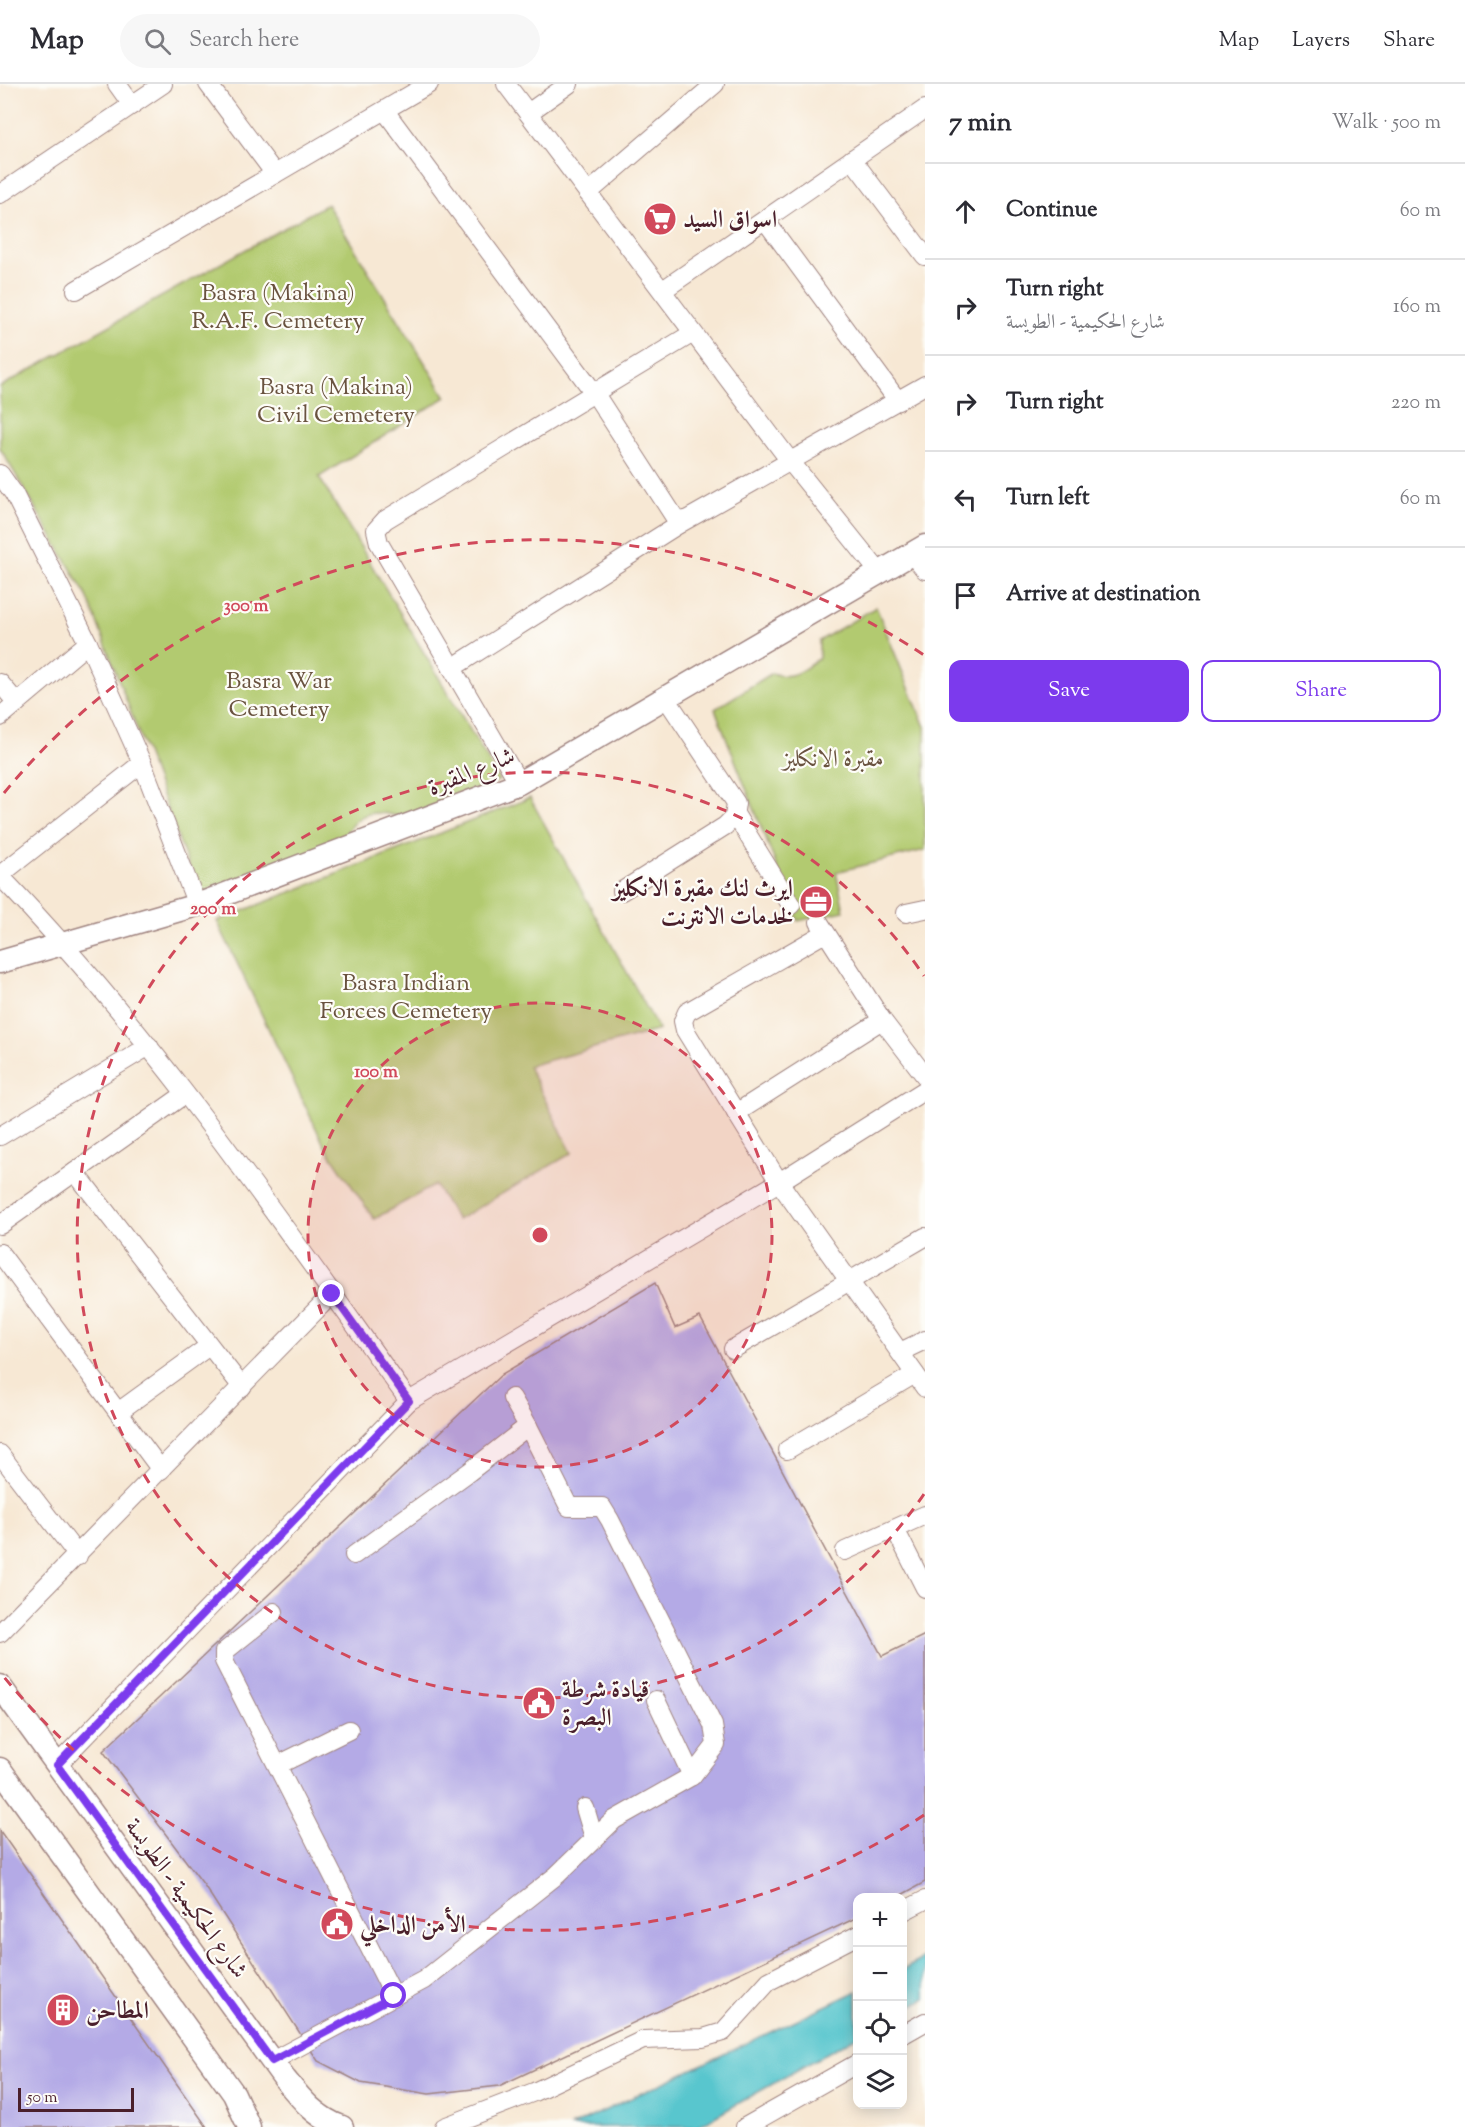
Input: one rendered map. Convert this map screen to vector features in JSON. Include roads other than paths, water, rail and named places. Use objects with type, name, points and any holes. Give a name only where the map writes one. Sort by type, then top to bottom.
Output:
[{"type":"main road","name":"شارع المقبرة","points":[[0,962],[197,905],[519,783],[879,572],[921,556]]},
{"type":"main road","name":"شارع الحكيمية - الطويسة","points":[[0,1686],[272,2061],[308,2107],[329,2122],[342,2127]]},
{"type":"main road","points":[[0,1769],[234,2094],[249,2127]]},
{"type":"street","points":[[117,84],[132,105]]},
{"type":"street","points":[[0,194],[163,84]]},
{"type":"street","points":[[208,84],[275,174]]},
{"type":"street","points":[[76,290],[429,84]]},
{"type":"street","points":[[507,84],[790,461],[879,572]]},
{"type":"street","points":[[528,113],[569,84]]},
{"type":"street","points":[[588,193],[715,84]]},
{"type":"street","points":[[663,290],[925,109]]},
{"type":"street","points":[[385,111],[595,394],[679,524]]},
{"type":"street","points":[[852,159],[925,256]]},
{"type":"street","points":[[765,220],[898,400]]},
{"type":"street","points":[[519,783],[379,543],[376,530],[385,520],[693,333]]},
{"type":"street","points":[[452,668],[679,524],[925,385]]},
{"type":"street","points":[[0,474],[14,494],[88,643],[142,763],[197,905]]},
{"type":"street","points":[[0,717],[88,643]]},
{"type":"street","points":[[0,683],[17,703]]},
{"type":"street","points":[[622,891],[725,826],[735,814],[736,803],[666,698]]},
{"type":"street","points":[[142,763],[0,875],[65,943],[149,1046],[409,1401]]},
{"type":"street","points":[[735,814],[791,905]]},
{"type":"street","points":[[906,913],[925,909]]},
{"type":"street","points":[[787,1450],[920,1381],[852,1281],[779,1182],[685,1030],[683,1022],[687,1012],[822,928],[882,1020],[925,1076]]},
{"type":"street","points":[[736,1113],[882,1020]]},
{"type":"street","points":[[0,1136],[149,1046]]},
{"type":"street","points":[[57,1765],[409,1401],[779,1182],[925,1090]]},
{"type":"street","points":[[0,1225],[185,1094]]},
{"type":"street","points":[[75,1172],[242,1388]]},
{"type":"street","points":[[734,1349],[925,1237]]},
{"type":"street","points":[[0,1253],[161,1470]]},
{"type":"street","points":[[0,1634],[332,1294]]},
{"type":"street","points":[[900,1352],[925,1340]]},
{"type":"street","points":[[118,1412],[209,1346]]},
{"type":"street","points":[[272,2061],[424,1980],[557,1875],[614,1820],[692,1776],[716,1745],[713,1725],[610,1520],[602,1507],[569,1507],[512,1398]]},
{"type":"street","points":[[354,1555],[469,1472],[528,1426]]},
{"type":"street","points":[[0,1454],[78,1556]]},
{"type":"street","points":[[846,1551],[925,1515]]},
{"type":"street","points":[[895,1529],[925,1588]]},
{"type":"street","points":[[274,1612],[232,1643],[224,1652],[224,1661],[394,1996]]},
{"type":"street","points":[[656,1700],[692,1776]]},
{"type":"street","points":[[278,1765],[349,1730]]},
{"type":"street","points":[[585,1808],[594,1838]]},
{"type":"street","points":[[907,1910],[925,1900]]},
{"type":"street","points":[[444,2127],[534,2092],[643,2040],[703,2038],[723,2032],[769,1981],[853,1938]]},
{"type":"street","points":[[907,2033],[925,2022]]},
{"type":"street","points":[[746,2127],[853,2066]]},
{"type":"water","points":[[925,1957],[925,1998],[907,2009],[907,2001],[907,1968]]},
{"type":"water","points":[[853,1993],[853,2038],[697,2127],[570,2127]]},
{"type":"place","name":"اسواق السيد","points":[[660,219]]},
{"type":"place","name":"ايرث لنك مقبرة الانكليز لخدمات الانترنت","points":[[816,902]]},
{"type":"place","name":"قيادة شرطة البصرة","points":[[539,1703]]},
{"type":"place","name":"الأمن الداخلي","points":[[337,1924]]},
{"type":"place","name":"المطاحن","points":[[63,2010]]},
{"type":"park label","name":"Basra (Makina) R.A.F. Cemetery","points":[[278,306]]},
{"type":"park label","name":"Basra (Makina) Civil Cemetery","points":[[336,400]]},
{"type":"park label","name":"Basra War Cemetery","points":[[279,694]]},
{"type":"park label","name":"مقبرة الانكليز","points":[[833,758]]},
{"type":"park label","name":"Basra Indian Forces Cemetery","points":[[406,996]]}]
